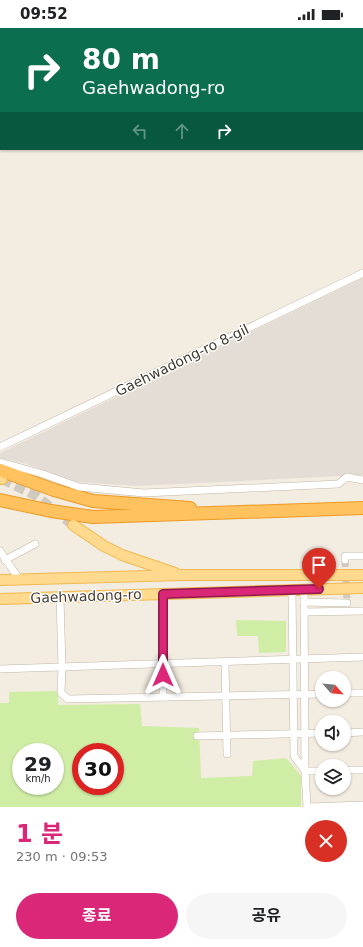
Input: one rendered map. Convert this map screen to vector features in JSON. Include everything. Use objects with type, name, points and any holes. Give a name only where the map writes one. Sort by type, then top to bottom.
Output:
[{"type":"highway","points":[[1,476],[93,501],[199,508]]},
{"type":"highway","points":[[0,494],[55,506],[95,510],[363,502]]},
{"type":"highway","points":[[0,500],[51,511],[93,517],[363,508]]},
{"type":"main road","points":[[73,525],[104,546],[122,555],[183,575]]},
{"type":"main road","name":"Gaehwadong-ro","points":[[0,580],[183,575],[363,575]]},
{"type":"main road","name":"Gaehwadong-ro","points":[[0,599],[363,588]]},
{"type":"street","name":"Gaehwadong-ro 8-gil","points":[[0,447],[363,273]]},
{"type":"street","points":[[0,462],[43,474],[79,488],[144,493],[338,484],[347,477],[363,480]]},
{"type":"street","points":[[5,560],[35,544]]},
{"type":"street","points":[[0,551],[19,579]]},
{"type":"street","points":[[345,560],[345,556],[363,556]]},
{"type":"street","points":[[292,590],[294,756],[305,771]]},
{"type":"street","points":[[304,590],[305,771],[307,807],[363,805]]},
{"type":"street","points":[[163,594],[163,697]]},
{"type":"street","points":[[60,597],[62,667],[61,693],[68,699],[315,694]]},
{"type":"street","points":[[304,602],[347,603]]},
{"type":"street","points":[[304,612],[363,611]]},
{"type":"street","points":[[0,669],[363,657]]},
{"type":"street","points":[[225,662],[227,754]]},
{"type":"street","points":[[351,693],[363,693]]},
{"type":"street","points":[[351,732],[363,732]]},
{"type":"street","points":[[197,736],[315,733]]},
{"type":"street","points":[[351,770],[363,770]]},
{"type":"street","points":[[305,771],[315,771]]},
{"type":"shaded area","points":[[363,278],[363,475],[136,486],[77,482],[27,464],[0,458],[0,453]]},
{"type":"green space","points":[[236,620],[286,621],[286,652],[259,653],[258,636],[237,636]]},
{"type":"green space","points":[[58,691],[58,705],[140,704],[142,726],[199,728],[201,778],[252,776],[253,761],[286,758],[301,776],[301,807],[0,807],[0,703],[9,703],[9,692]]},
{"type":"tunnel","points":[[2,479],[35,495],[73,525]]},
{"type":"tunnel","points":[[345,560],[347,603]]},
{"type":"route","points":[[163,675],[163,594],[319,589]]}]
